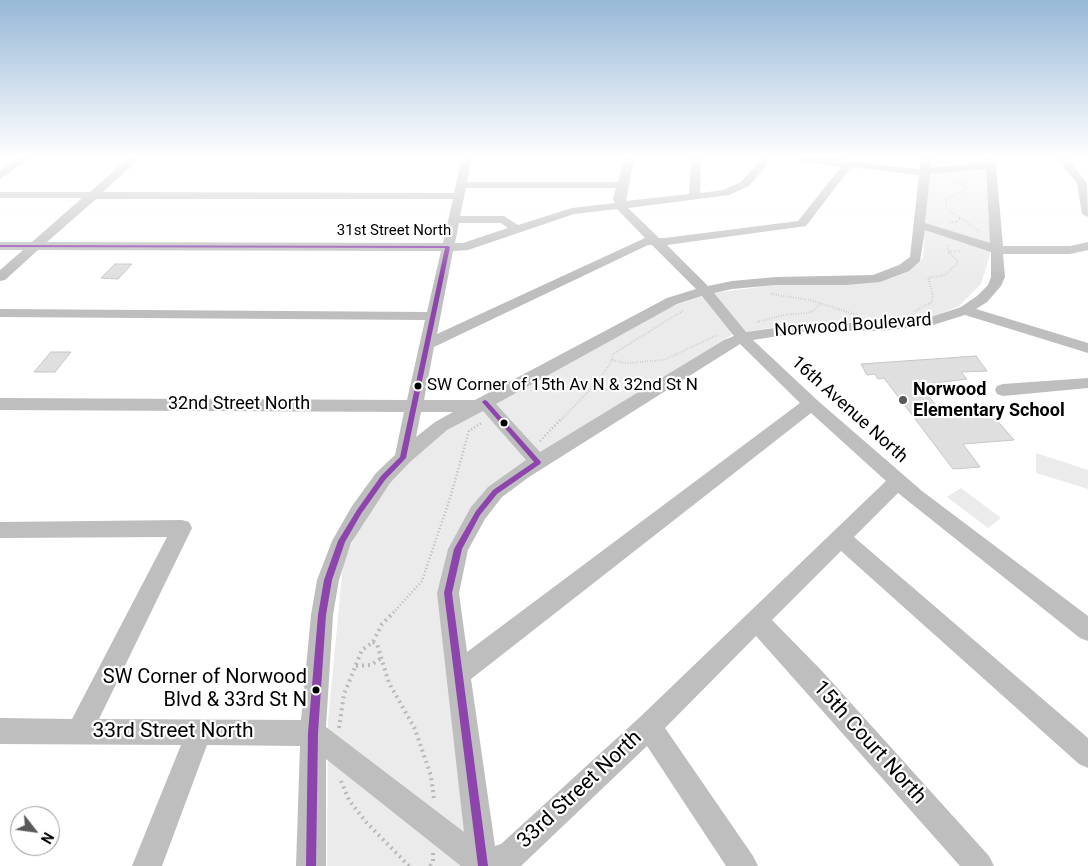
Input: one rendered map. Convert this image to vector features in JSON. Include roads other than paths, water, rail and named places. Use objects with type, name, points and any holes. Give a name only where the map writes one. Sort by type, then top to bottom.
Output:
[{"type":"street","points":[[0,277],[89,198]]},
{"type":"street","points":[[403,458],[459,198]]},
{"type":"street","points":[[619,198],[621,204]]},
{"type":"street","name":"31st Street North","points":[[0,246],[464,247],[572,211],[672,198]]},
{"type":"street","points":[[428,344],[646,241],[656,242],[802,224],[822,198]]},
{"type":"street","points":[[311,866],[313,733],[322,615],[328,580],[342,542],[359,512],[384,478],[403,458],[441,426],[639,317],[672,301],[709,295],[732,285],[776,281],[875,279],[904,268],[916,258],[923,198]]},
{"type":"street","name":"Norwood Boulevard","points":[[483,865],[448,593],[458,549],[478,513],[495,492],[538,462],[748,331],[755,334],[810,327],[910,325],[934,321],[966,310],[982,299],[994,286],[998,277],[998,250],[993,198]]},
{"type":"street","points":[[1085,198],[1088,214]]},
{"type":"street","name":"16th Avenue North","points":[[621,204],[623,209],[748,331],[748,344],[811,404],[898,481],[1088,630]]},
{"type":"street","points":[[454,220],[504,219],[517,230]]},
{"type":"street","points":[[920,225],[998,250],[1070,250],[1088,246]]},
{"type":"street","points":[[966,310],[980,316],[1088,348]]},
{"type":"street","points":[[0,313],[434,316]]},
{"type":"street","points":[[1003,390],[1088,383]]},
{"type":"street","name":"32nd Street North","points":[[0,404],[482,404]]},
{"type":"street","points":[[482,404],[538,462]]},
{"type":"street","points":[[458,674],[811,404]]},
{"type":"street","name":"33rd Street North","points":[[483,865],[509,857],[649,726],[898,481]]},
{"type":"street","points":[[0,530],[182,528],[79,732]]},
{"type":"street","points":[[841,538],[1088,755]]},
{"type":"street","name":"15th Court North","points":[[757,621],[813,680],[979,866]]},
{"type":"street","points":[[649,726],[742,866]]},
{"type":"street","name":"33rd Street North","points":[[0,731],[313,733]]},
{"type":"street","points":[[147,866],[199,732]]},
{"type":"street","points":[[313,733],[483,865]]},
{"type":"place","name":"SW Corner of 15th Av N & 32nd St N","points":[[418,386]]},
{"type":"place","name":"Norwood Elementary School","points":[[903,400]]},
{"type":"place","name":"SW Corner of Norwood Blvd & 33rd St N","points":[[316,690]]}]
